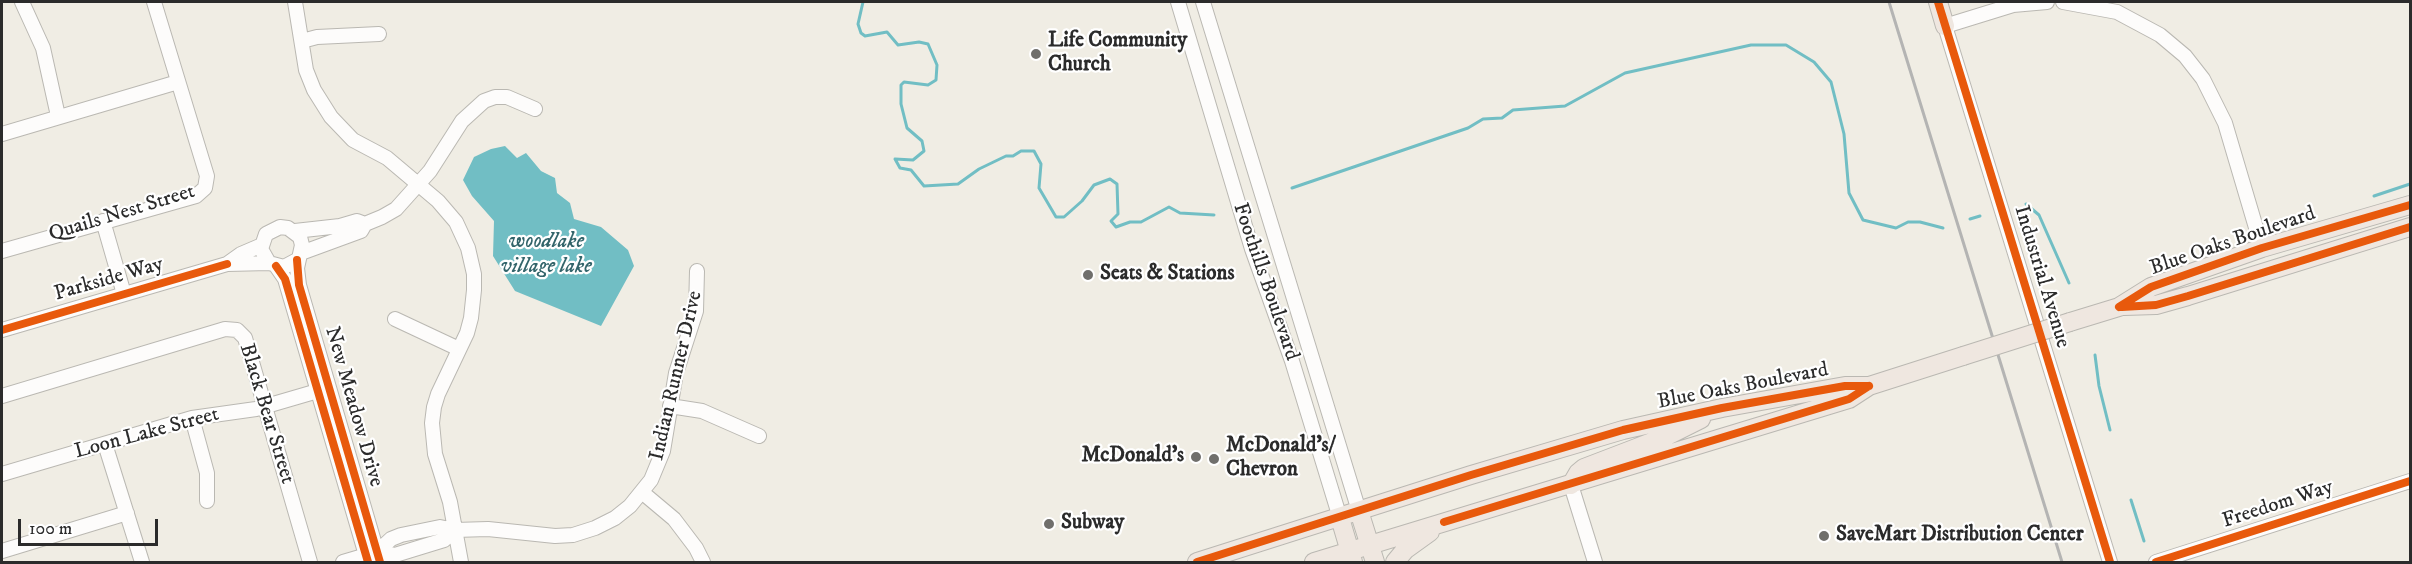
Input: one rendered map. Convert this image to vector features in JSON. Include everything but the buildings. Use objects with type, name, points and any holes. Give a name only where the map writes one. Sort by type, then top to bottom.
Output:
[{"type":"main road","name":"Industrial Avenue","points":[[1938,2],[1946,26]]},
{"type":"main road","name":"Blue Oaks Boulevard","points":[[2119,307],[2151,287],[2262,248],[2410,205]]},
{"type":"main road","name":"Blue Oaks Boulevard","points":[[1314,562],[1372,554],[1444,522],[1849,399],[1869,386],[2070,322],[2119,307],[2156,305],[2410,227]]},
{"type":"main road","name":"Blue Oaks Boulevard","points":[[1197,562],[1593,438],[1722,408],[1845,386],[1869,386]]},
{"type":"main road","points":[[1571,485],[1584,468],[1665,437],[1722,408]]},
{"type":"main road","name":"Foothills Boulevard","points":[[1359,511],[1372,554]]},
{"type":"main road","name":"Foothills Boulevard","points":[[1340,518],[1352,557]]},
{"type":"main road","points":[[1395,562],[1405,550],[1444,522]]},
{"type":"street","points":[[22,2],[43,48],[58,116]]},
{"type":"street","points":[[2,134],[178,82],[154,2]]},
{"type":"street","points":[[295,2],[306,70],[314,90],[331,117],[353,140],[387,158],[420,184],[447,210],[456,222],[471,262],[474,304],[467,333],[438,394],[432,423],[435,454],[450,502],[461,562]]},
{"type":"street","name":"Foothills Boulevard","points":[[1178,2],[1252,249],[1292,361],[1340,518]]},
{"type":"street","name":"Foothills Boulevard","points":[[1203,2],[1359,511]]},
{"type":"street","points":[[1946,26],[2013,5],[2047,2]]},
{"type":"street","points":[[2063,2],[2117,12],[2160,35],[2185,56],[2203,79],[2225,123],[2262,248]]},
{"type":"street","name":"Industrial Avenue","points":[[1946,26],[2110,562]]},
{"type":"street","points":[[302,41],[317,37],[379,34]]},
{"type":"street","name":"Quails Nest Street","points":[[2,251],[196,196],[206,188],[207,176],[178,82]]},
{"type":"street","points":[[341,231],[294,231],[280,227],[272,229],[266,234],[262,245],[264,257],[272,265],[284,267],[357,221],[365,224],[396,209],[430,171],[462,121],[484,101],[495,97],[507,97],[535,109]]},
{"type":"street","points":[[102,221],[124,294]]},
{"type":"street","points":[[294,231],[300,237],[299,256]]},
{"type":"street","name":"Parkside Way","points":[[227,264],[241,254],[262,245]]},
{"type":"street","name":"New Meadow Drive","points":[[299,256],[298,285],[323,389]]},
{"type":"street","name":"Parkside Way","points":[[2,330],[227,264],[272,265]]},
{"type":"street","name":"New Meadow Drive","points":[[272,265],[285,279],[323,389],[373,558]]},
{"type":"street","name":"Indian Runner Drive","points":[[373,558],[391,539],[440,527],[455,530],[488,529],[555,537],[573,535],[615,518],[643,493],[663,452],[681,354],[696,311],[697,270]]},
{"type":"street","points":[[395,319],[459,349]]},
{"type":"street","name":"Black Bear Street","points":[[2,396],[225,329],[237,330],[245,338],[310,562]]},
{"type":"street","name":"Loon Lake Street","points":[[2,474],[192,418],[266,406],[323,389]]},
{"type":"street","points":[[670,406],[702,411],[759,436]]},
{"type":"street","points":[[192,418],[207,473],[207,501]]},
{"type":"street","points":[[105,444],[142,562]]},
{"type":"street","name":"Freedom Way","points":[[2156,562],[2410,481]]},
{"type":"street","points":[[1571,485],[1595,562]]},
{"type":"street","points":[[643,493],[674,519],[696,548],[703,562]]},
{"type":"street","points":[[2,551],[127,513]]},
{"type":"street","name":"Indian Runner Drive","points":[[373,558],[395,555],[444,540],[455,530]]},
{"type":"street","points":[[418,531],[422,546]]},
{"type":"street","points":[[343,562],[373,558]]},
{"type":"water","name":"woodlake village lake","points":[[505,146],[517,158],[526,153],[541,171],[555,178],[557,193],[570,203],[574,219],[601,227],[628,250],[634,266],[601,326],[515,291],[493,256],[494,221],[472,196],[463,180],[474,157],[491,149]]},
{"type":"waterway","points":[[863,2],[858,24],[861,33],[865,36],[887,32],[898,45],[919,42],[928,44],[937,65],[936,80],[928,85],[904,82],[901,85],[901,104],[907,128],[922,141],[924,151],[913,160],[895,159],[900,168],[911,170],[924,186],[958,184],[979,169],[1006,156],[1013,156],[1021,151],[1034,151],[1041,164],[1039,188],[1056,217],[1064,217],[1082,201],[1094,185],[1110,179],[1117,184],[1118,214],[1111,221],[1116,227],[1130,222],[1141,222],[1169,207],[1180,213],[1214,215]]},
{"type":"waterway","points":[[1292,188],[1468,128],[1483,119],[1502,118],[1513,110],[1565,106],[1625,73],[1751,45],[1786,45],[1814,62],[1831,82],[1844,134],[1849,193],[1863,220],[1896,228],[1908,222],[1920,222],[1943,228]]},
{"type":"waterway","points":[[2374,196],[2410,184]]},
{"type":"waterway","points":[[2026,204],[2039,215],[2069,283]]},
{"type":"waterway","points":[[1970,219],[1980,216]]},
{"type":"waterway","points":[[2095,355],[2099,386],[2110,430]]},
{"type":"waterway","points":[[2131,500],[2144,541]]},
{"type":"railway","points":[[1889,2],[2062,562]]},
{"type":"cycle path","points":[[1938,2],[2110,562]]},
{"type":"cycle path","points":[[2119,307],[2151,287],[2262,248],[2410,205]]},
{"type":"cycle path","points":[[2122,307],[2156,305],[2410,227]]},
{"type":"cycle path","points":[[297,260],[299,285],[380,562]]},
{"type":"cycle path","points":[[2,330],[227,264]]},
{"type":"cycle path","points":[[276,266],[285,279],[368,562]]},
{"type":"cycle path","points":[[1197,562],[1471,475],[1623,430],[1722,408],[1845,386],[1869,386]]},
{"type":"cycle path","points":[[1444,522],[1849,399],[1869,386]]},
{"type":"cycle path","points":[[2156,562],[2410,481]]},
{"type":"place","name":"Life Community Church","points":[[1036,54]]},
{"type":"place","name":"Seats & Stations","points":[[1088,275]]},
{"type":"place","name":"McDonald's","points":[[1196,457]]},
{"type":"place","name":"McDonald's/ Chevron","points":[[1214,459]]},
{"type":"place","name":"Subway","points":[[1049,524]]},
{"type":"place","name":"SaveMart Distribution Center","points":[[1824,536]]}]
